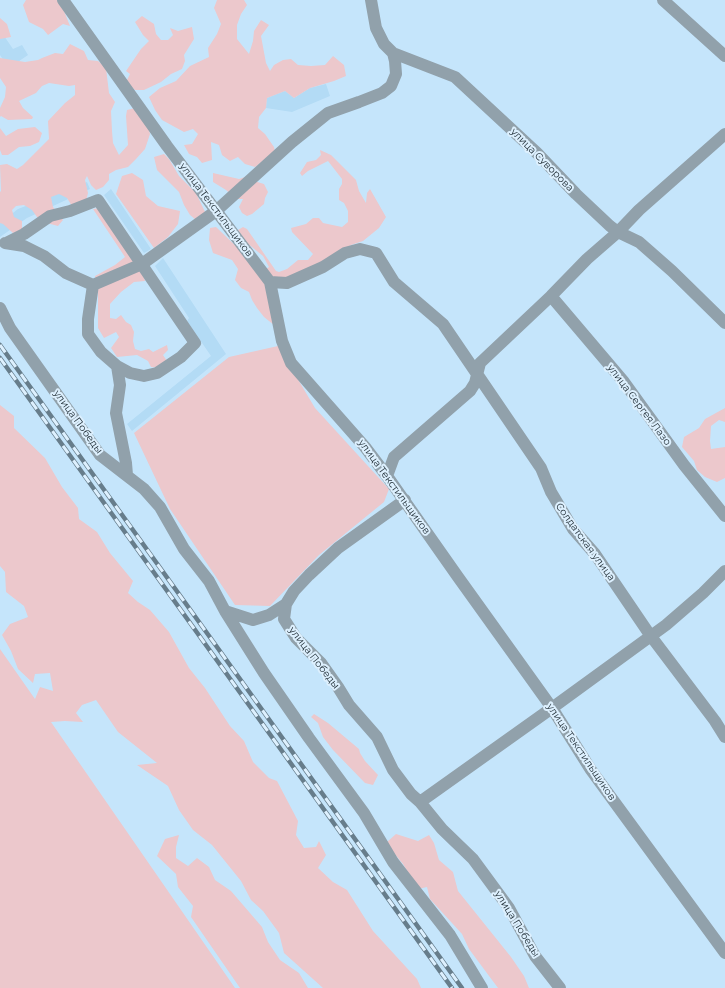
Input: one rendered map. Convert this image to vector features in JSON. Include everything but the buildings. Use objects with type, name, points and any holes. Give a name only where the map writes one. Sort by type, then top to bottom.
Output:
[{"type":"street","name":"улица Текстильщиков","points":[[63,0],[167,146],[270,282],[282,341],[291,363],[365,447],[388,476],[552,708],[591,770],[725,953]]},
{"type":"street","points":[[3,243],[24,246],[44,256],[66,273],[93,285],[142,264],[216,211],[292,142],[328,113],[382,93],[391,86],[396,74],[395,61],[393,53],[384,44],[376,28],[371,0]]},
{"type":"street","points":[[663,0],[725,56]]},
{"type":"street","name":"улица Суворова","points":[[393,53],[455,77],[536,153],[610,226],[618,232],[640,242],[725,323]]},
{"type":"street","points":[[388,476],[394,456],[470,391],[476,383],[480,363],[618,232],[639,210],[725,134]]},
{"type":"street","points":[[3,243],[24,234],[50,216],[70,211],[98,200],[195,342],[181,358],[157,373],[144,376],[130,373],[117,366],[101,352],[88,334],[88,320],[93,285]]},
{"type":"street","name":"Солдатская улица","points":[[270,282],[287,283],[323,267],[345,253],[360,249],[376,253],[394,282],[443,324],[478,373],[541,468],[551,492],[561,510],[574,529],[595,554],[650,635],[715,721],[725,737]]},
{"type":"street","name":"улица Сергея Лазо","points":[[551,296],[624,382],[684,465],[725,516]]},
{"type":"street","name":"улица Победы","points":[[0,308],[10,328],[100,455],[144,489],[160,507],[184,549],[209,581],[225,611],[264,673],[364,813],[393,862],[450,935],[482,988]]},
{"type":"street","points":[[117,366],[120,385],[116,413],[127,475]]},
{"type":"street","points":[[225,611],[253,620],[269,615],[286,604],[294,591],[338,548],[404,500]]},
{"type":"street","points":[[420,802],[552,708],[650,635],[666,625],[725,571]]},
{"type":"street","name":"улица Победы","points":[[286,604],[284,619],[296,638],[320,663],[349,705],[377,737],[393,770],[411,794],[420,802],[442,829],[473,859],[509,908],[536,956],[560,988]]},
{"type":"shaded area","points":[[26,0],[57,0],[64,11],[70,26],[63,24],[48,35],[43,29],[29,22],[23,5]]},
{"type":"shaded area","points":[[217,0],[244,0],[247,5],[241,14],[237,25],[237,39],[249,54],[254,31],[261,20],[269,25],[261,36],[266,63],[270,71],[274,65],[283,60],[291,59],[298,65],[325,65],[333,56],[344,65],[346,76],[310,88],[294,98],[285,91],[267,98],[266,108],[259,117],[258,128],[265,134],[274,147],[275,152],[255,167],[245,164],[238,157],[230,161],[222,155],[219,145],[211,142],[212,160],[202,163],[197,157],[189,154],[184,145],[192,144],[198,134],[193,129],[184,132],[162,120],[149,97],[160,88],[176,81],[190,66],[209,57],[208,48],[217,34],[221,24],[214,8]]},
{"type":"shaded area","points":[[142,16],[154,24],[156,34],[161,40],[168,40],[173,35],[170,28],[178,31],[192,27],[194,39],[184,55],[185,61],[182,69],[171,74],[161,82],[144,90],[135,90],[126,82],[130,74],[126,71],[141,49],[149,41],[143,35],[135,22]]},
{"type":"shaded area","points":[[0,18],[7,24],[11,37],[0,39]]},
{"type":"shaded area","points":[[0,30],[13,49],[22,45],[28,55],[9,68],[0,55]]},
{"type":"shaded area","points":[[70,44],[84,51],[88,60],[98,61],[106,68],[109,93],[115,102],[111,111],[113,143],[119,155],[128,145],[127,110],[135,108],[148,126],[150,134],[145,149],[128,167],[116,170],[109,174],[109,180],[103,187],[96,190],[91,185],[87,176],[85,180],[88,193],[86,201],[72,206],[67,198],[59,194],[51,197],[53,207],[63,220],[58,226],[43,222],[32,210],[24,205],[16,206],[12,210],[14,217],[22,221],[22,230],[13,233],[0,223],[0,165],[7,164],[17,169],[49,139],[48,121],[75,95],[75,85],[69,86],[49,83],[42,86],[36,93],[19,101],[23,108],[33,117],[32,119],[8,120],[1,116],[0,117],[0,108],[5,97],[6,87],[0,78],[0,58],[25,62],[38,60],[55,53],[63,54]]},
{"type":"shaded area","points":[[326,84],[330,96],[292,112],[266,108],[267,98],[285,91],[294,98],[310,88]]},
{"type":"shaded area","points":[[35,127],[42,133],[39,142],[30,146],[19,147],[8,155],[2,155],[0,150],[0,128],[6,136],[18,129]]},
{"type":"shaded area","points":[[320,150],[331,155],[356,180],[359,191],[366,203],[367,193],[370,189],[386,217],[379,228],[363,241],[351,245],[336,256],[307,272],[266,285],[274,325],[264,317],[257,308],[249,292],[241,288],[235,280],[238,269],[232,260],[213,253],[209,240],[210,228],[216,227],[239,249],[266,269],[269,267],[263,256],[247,243],[238,230],[243,227],[247,229],[276,271],[279,272],[287,269],[298,260],[308,260],[313,254],[292,232],[291,228],[306,224],[313,218],[319,218],[323,223],[342,227],[348,222],[348,211],[344,203],[339,200],[339,189],[342,184],[342,179],[328,161],[308,171],[302,176],[300,173],[307,162],[316,160],[321,155]]},
{"type":"shaded area","points":[[164,154],[169,159],[179,176],[196,193],[206,214],[196,220],[190,215],[179,192],[157,170],[154,157]]},
{"type":"shaded area","points":[[132,173],[143,180],[146,196],[158,206],[180,211],[178,224],[168,237],[154,248],[116,194],[122,176]]},
{"type":"shaded area","points":[[213,173],[239,179],[248,176],[254,181],[264,184],[268,192],[264,204],[252,214],[247,216],[242,213],[239,207],[243,199],[236,199],[226,190],[213,182]]},
{"type":"shaded area","points":[[87,182],[90,189],[27,218],[0,237],[0,223],[18,209]]},
{"type":"shaded area","points":[[111,189],[151,249],[144,253],[104,195]]},
{"type":"shaded area","points":[[99,208],[143,274],[145,281],[134,282],[121,292],[110,304],[110,318],[116,319],[121,315],[126,322],[131,325],[134,332],[133,341],[135,349],[141,351],[149,349],[153,352],[167,345],[168,350],[163,355],[167,361],[159,368],[151,367],[148,361],[137,355],[117,357],[111,348],[119,337],[116,332],[104,338],[98,328],[98,291],[95,276],[115,265],[125,257],[93,209]]},
{"type":"shaded area","points":[[163,258],[226,354],[132,431],[127,424],[211,356],[187,321],[189,318],[155,266]]},
{"type":"shaded area","points":[[278,346],[315,408],[389,489],[384,502],[319,555],[270,606],[235,605],[170,509],[134,433],[229,357]]},
{"type":"shaded area","points":[[0,405],[14,416],[14,428],[45,458],[62,487],[78,508],[79,519],[97,532],[110,553],[133,581],[128,593],[150,610],[169,632],[189,668],[205,688],[230,726],[244,741],[253,762],[269,778],[277,781],[298,821],[296,835],[304,848],[316,847],[319,841],[326,855],[318,868],[333,882],[347,890],[373,931],[417,979],[421,988],[323,988],[284,953],[279,933],[263,911],[251,900],[241,881],[212,845],[193,830],[179,810],[168,786],[137,765],[157,763],[118,732],[96,700],[82,705],[76,713],[83,722],[51,722],[235,988],[0,988],[0,649],[35,699],[40,687],[53,691],[50,673],[35,674],[33,683],[18,669],[11,651],[2,635],[10,624],[28,617],[24,606],[6,592],[5,572],[0,566]]},
{"type":"shaded area","points":[[725,408],[725,422],[719,420],[711,426],[711,449],[725,447],[725,478],[717,482],[705,477],[697,470],[694,461],[682,447],[684,437],[699,428],[705,419]]},
{"type":"shaded area","points":[[314,714],[328,723],[359,749],[365,761],[378,775],[373,785],[365,783],[333,750],[323,737],[318,723],[311,717]]},
{"type":"shaded area","points":[[396,834],[418,841],[429,835],[434,843],[439,860],[453,872],[458,891],[511,957],[524,976],[529,988],[498,988],[469,949],[462,934],[430,899],[427,887],[418,889],[403,864],[393,852],[387,842]]},
{"type":"shaded area","points":[[179,835],[176,847],[176,858],[188,866],[197,858],[209,867],[215,880],[231,891],[262,927],[268,942],[280,960],[299,973],[308,988],[240,988],[191,917],[193,906],[178,887],[176,874],[157,856],[165,839]]},
{"type":"railway","points":[[0,345],[462,988]]},
{"type":"railway","points":[[0,358],[452,988]]}]
